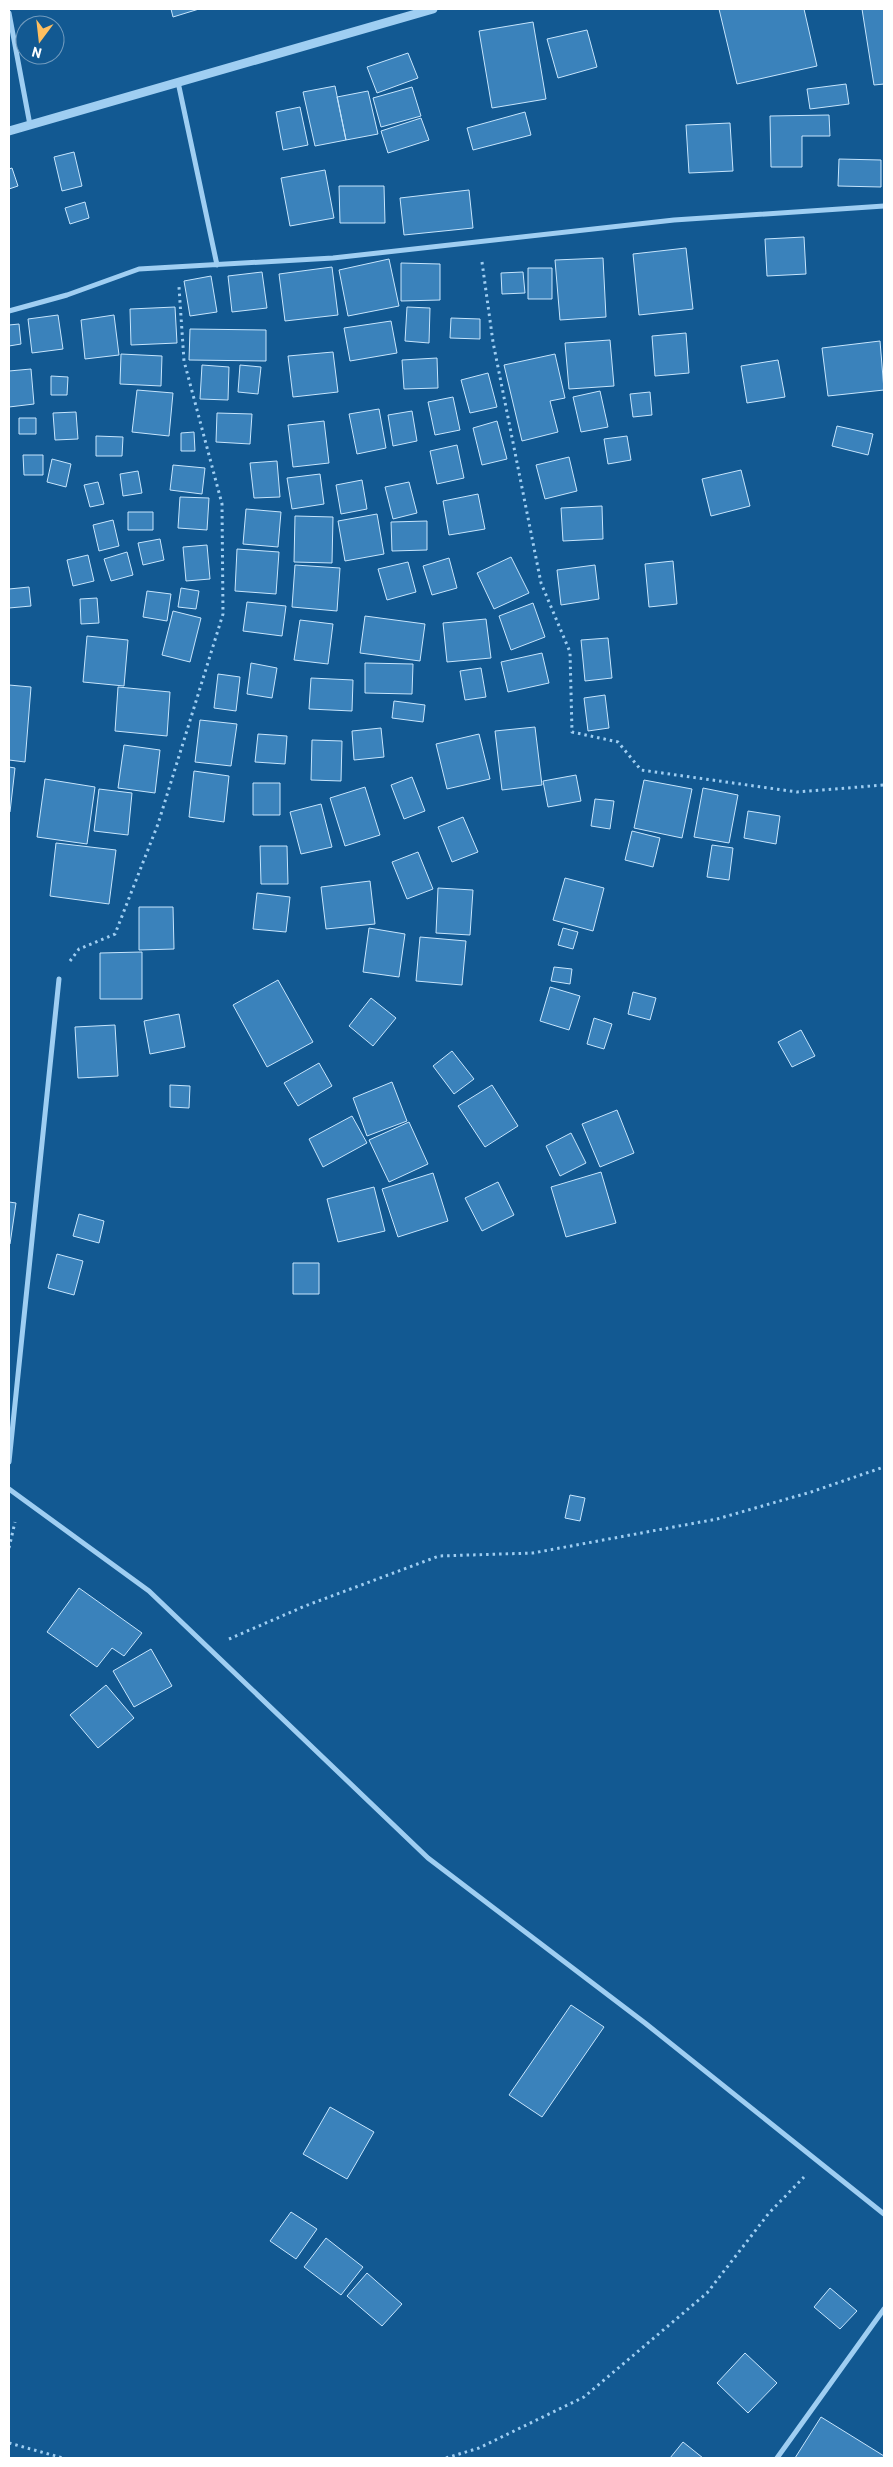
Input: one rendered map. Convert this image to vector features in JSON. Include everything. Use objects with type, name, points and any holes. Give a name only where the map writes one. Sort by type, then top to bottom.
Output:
[{"type":"street","points":[[9,132],[434,9]]},
{"type":"street","points":[[9,14],[30,125]]},
{"type":"street","points":[[178,82],[217,265]]},
{"type":"street","points":[[9,310],[67,295],[139,270],[333,258],[674,220],[884,206]]},
{"type":"street","points":[[9,1462],[59,979]]},
{"type":"street","points":[[9,1489],[149,1591],[428,1858],[645,2023],[884,2214]]},
{"type":"street","points":[[777,2458],[884,2309]]},
{"type":"path","points":[[479,242],[493,342],[541,583],[570,652],[572,732],[618,742],[641,770],[797,792],[884,785]]},
{"type":"path","points":[[59,979],[79,949],[115,934],[158,824],[223,614],[222,504],[184,360],[177,267]]},
{"type":"path","points":[[209,1648],[305,1606],[439,1556],[533,1553],[717,1518],[810,1492],[884,1466]]},
{"type":"path","points":[[446,2458],[479,2448],[584,2397],[707,2293],[769,2213],[818,2162]]},
{"type":"path","points":[[9,2443],[63,2458]]},
{"type":"building","points":[[171,9],[199,9],[173,17]]},
{"type":"building","points":[[719,9],[804,9],[817,66],[737,84]]},
{"type":"building","points":[[862,9],[884,9],[884,84],[874,85]]},
{"type":"building","points":[[533,22],[546,99],[492,108],[479,31]]},
{"type":"building","points":[[587,30],[597,67],[558,78],[547,39]]},
{"type":"building","points":[[408,53],[418,78],[377,93],[367,67]]},
{"type":"building","points":[[846,84],[849,104],[810,109],[807,89]]},
{"type":"building","points":[[335,86],[346,140],[315,146],[303,92]]},
{"type":"building","points":[[412,87],[421,116],[381,127],[373,98]]},
{"type":"building","points":[[368,91],[378,134],[346,140],[337,97]]},
{"type":"building","points":[[300,107],[308,145],[283,150],[276,112]]},
{"type":"building","points":[[525,112],[531,135],[473,150],[467,128]]},
{"type":"building","points":[[829,115],[830,136],[802,136],[802,167],[771,167],[770,116]]},
{"type":"building","points":[[421,118],[429,140],[388,153],[381,131]]},
{"type":"building","points":[[730,123],[733,171],[689,173],[686,125]]},
{"type":"building","points":[[74,152],[82,186],[62,191],[54,157]]},
{"type":"building","points":[[839,159],[881,160],[881,187],[838,186]]},
{"type":"building","points":[[12,168],[18,186],[9,189],[9,169]]},
{"type":"building","points":[[325,170],[334,218],[290,226],[281,178]]},
{"type":"building","points":[[339,186],[384,186],[385,223],[340,223]]},
{"type":"building","points":[[469,190],[473,228],[404,235],[400,198]]},
{"type":"building","points":[[85,202],[89,218],[70,224],[65,208]]},
{"type":"building","points":[[804,237],[806,274],[767,276],[765,239]]},
{"type":"building","points":[[686,248],[693,309],[639,315],[633,254]]},
{"type":"building","points":[[603,258],[606,317],[560,320],[555,260]]},
{"type":"building","points":[[389,259],[399,306],[348,316],[339,270]]},
{"type":"building","points":[[401,263],[440,264],[440,300],[401,301]]},
{"type":"building","points":[[332,267],[338,315],[285,321],[279,274]]},
{"type":"building","points":[[528,268],[552,268],[552,299],[528,299]]},
{"type":"building","points":[[262,272],[267,308],[232,312],[228,276]]},
{"type":"building","points":[[523,272],[525,293],[502,294],[501,273]]},
{"type":"building","points":[[211,276],[217,312],[190,316],[184,281]]},
{"type":"building","points":[[175,307],[177,343],[131,345],[130,309]]},
{"type":"building","points":[[407,307],[430,308],[429,343],[405,341]]},
{"type":"building","points":[[58,315],[63,349],[32,353],[28,319]]},
{"type":"building","points":[[114,315],[119,355],[85,359],[81,320]]},
{"type":"building","points":[[451,318],[480,319],[480,339],[450,338]]},
{"type":"building","points":[[391,321],[397,353],[350,361],[344,328]]},
{"type":"building","points":[[19,324],[21,344],[9,346],[9,325]]},
{"type":"building","points":[[190,329],[266,330],[266,361],[189,360]]},
{"type":"building","points":[[686,333],[689,373],[655,376],[652,336]]},
{"type":"building","points":[[610,340],[614,386],[569,389],[565,343]]},
{"type":"building","points":[[880,341],[884,390],[828,396],[822,348]]},
{"type":"building","points":[[333,352],[338,392],[293,397],[288,356]]},
{"type":"building","points":[[121,354],[162,356],[161,386],[120,384]]},
{"type":"building","points":[[555,354],[565,398],[550,401],[558,432],[522,441],[504,365]]},
{"type":"building","points":[[437,358],[438,388],[404,389],[402,360]]},
{"type":"building","points":[[778,360],[785,397],[747,403],[741,366]]},
{"type":"building","points":[[202,365],[229,367],[228,400],[200,399]]},
{"type":"building","points":[[240,365],[261,367],[258,394],[238,392]]},
{"type":"building","points":[[31,369],[34,404],[9,407],[9,371]]},
{"type":"building","points":[[488,373],[497,407],[470,413],[461,380]]},
{"type":"building","points":[[51,376],[68,377],[67,395],[51,395]]},
{"type":"building","points":[[137,390],[173,393],[169,436],[132,432]]},
{"type":"building","points":[[600,391],[608,427],[581,432],[573,397]]},
{"type":"building","points":[[650,392],[652,415],[633,417],[630,394]]},
{"type":"building","points":[[453,397],[460,430],[435,435],[428,402]]},
{"type":"building","points":[[379,409],[386,448],[357,454],[349,414]]},
{"type":"building","points":[[412,411],[417,441],[393,446],[388,415]]},
{"type":"building","points":[[76,412],[78,439],[55,440],[53,413]]},
{"type":"building","points":[[217,413],[252,414],[250,444],[216,442]]},
{"type":"building","points":[[19,418],[36,418],[36,434],[19,434]]},
{"type":"building","points":[[324,421],[329,463],[293,467],[288,425]]},
{"type":"building","points":[[497,421],[507,459],[482,465],[473,428]]},
{"type":"building","points":[[837,426],[873,434],[868,455],[832,446]]},
{"type":"building","points":[[194,432],[195,451],[181,451],[181,433]]},
{"type":"building","points":[[96,436],[123,437],[122,456],[96,456]]},
{"type":"building","points":[[627,436],[631,460],[608,464],[604,439]]},
{"type":"building","points":[[457,445],[464,478],[437,484],[430,451]]},
{"type":"building","points":[[23,455],[43,455],[43,475],[24,475]]},
{"type":"building","points":[[569,457],[577,491],[545,499],[536,465]]},
{"type":"building","points":[[52,459],[71,464],[66,487],[47,482]]},
{"type":"building","points":[[277,461],[280,497],[254,498],[250,463]]},
{"type":"building","points":[[173,465],[205,468],[202,494],[170,490]]},
{"type":"building","points":[[741,470],[750,506],[711,516],[702,479]]},
{"type":"building","points":[[138,471],[142,493],[123,496],[120,474]]},
{"type":"building","points":[[320,474],[324,504],[292,509],[287,478]]},
{"type":"building","points":[[362,480],[367,509],[341,514],[336,485]]},
{"type":"building","points":[[98,482],[104,504],[90,507],[84,485]]},
{"type":"building","points":[[409,482],[417,513],[393,519],[385,487]]},
{"type":"building","points":[[478,494],[485,529],[449,535],[443,501]]},
{"type":"building","points":[[180,497],[209,498],[207,530],[178,528]]},
{"type":"building","points":[[602,506],[603,539],[563,541],[561,508]]},
{"type":"building","points":[[246,509],[281,512],[278,547],[243,544]]},
{"type":"building","points":[[128,512],[153,512],[153,530],[128,530]]},
{"type":"building","points":[[377,514],[384,554],[345,561],[338,521]]},
{"type":"building","points":[[295,516],[333,517],[332,563],[294,562]]},
{"type":"building","points":[[113,520],[119,546],[99,551],[93,525]]},
{"type":"building","points":[[427,521],[427,550],[392,551],[391,522]]},
{"type":"building","points":[[160,539],[164,560],[143,565],[138,543]]},
{"type":"building","points":[[207,545],[210,579],[186,581],[183,547]]},
{"type":"building","points":[[237,549],[279,552],[276,594],[235,591]]},
{"type":"building","points":[[127,552],[133,575],[111,581],[104,559]]},
{"type":"building","points":[[88,555],[94,581],[73,586],[67,560]]},
{"type":"building","points":[[511,557],[529,593],[494,609],[477,573]]},
{"type":"building","points":[[449,558],[457,588],[432,595],[423,566]]},
{"type":"building","points":[[673,561],[677,604],[649,607],[645,564]]},
{"type":"building","points":[[408,562],[416,592],[387,600],[378,569]]},
{"type":"building","points":[[295,565],[340,568],[337,611],[292,607]]},
{"type":"building","points":[[595,565],[599,599],[561,605],[557,570]]},
{"type":"building","points":[[29,587],[31,606],[9,608],[9,589]]},
{"type":"building","points":[[181,588],[199,591],[196,609],[178,607]]},
{"type":"building","points":[[147,591],[171,594],[167,621],[143,617]]},
{"type":"building","points":[[97,598],[99,623],[81,624],[80,599]]},
{"type":"building","points":[[247,602],[286,606],[282,636],[243,631]]},
{"type":"building","points":[[533,603],[545,637],[511,650],[499,616]]},
{"type":"building","points":[[173,611],[201,618],[190,662],[162,655]]},
{"type":"building","points":[[365,616],[425,624],[420,661],[360,653]]},
{"type":"building","points":[[486,619],[491,658],[447,662],[443,623]]},
{"type":"building","points":[[300,620],[333,624],[328,664],[294,660]]},
{"type":"building","points":[[87,636],[128,640],[124,686],[83,682]]},
{"type":"building","points":[[608,638],[612,678],[585,681],[581,640]]},
{"type":"building","points":[[542,653],[549,683],[508,692],[501,662]]},
{"type":"building","points":[[251,663],[277,668],[272,698],[247,694]]},
{"type":"building","points":[[365,663],[413,664],[412,694],[365,693]]},
{"type":"building","points":[[481,668],[486,697],[465,700],[460,671]]},
{"type":"building","points":[[218,674],[240,677],[236,711],[214,708]]},
{"type":"building","points":[[311,678],[353,680],[352,711],[309,709]]},
{"type":"building","points":[[9,685],[31,687],[25,762],[9,760]]},
{"type":"building","points":[[118,687],[170,692],[167,736],[115,731]]},
{"type":"building","points":[[605,695],[609,728],[588,731],[584,698]]},
{"type":"building","points":[[394,701],[425,705],[423,722],[392,718]]},
{"type":"building","points":[[200,720],[237,724],[231,766],[195,762]]},
{"type":"building","points":[[535,727],[542,785],[502,790],[495,731]]},
{"type":"building","points":[[381,728],[384,757],[354,760],[352,731]]},
{"type":"building","points":[[258,734],[287,736],[285,764],[255,762]]},
{"type":"building","points":[[479,734],[490,779],[447,789],[436,744]]},
{"type":"building","points":[[312,740],[342,741],[341,781],[311,780]]},
{"type":"building","points":[[124,745],[160,750],[155,793],[118,788]]},
{"type":"building","points":[[9,767],[15,768],[10,812],[9,812]]},
{"type":"building","points":[[194,771],[229,776],[224,822],[189,817]]},
{"type":"building","points":[[576,775],[581,801],[548,807],[543,781]]},
{"type":"building","points":[[412,777],[425,811],[404,819],[391,785]]},
{"type":"building","points":[[45,779],[95,787],[87,844],[37,837]]},
{"type":"building","points":[[644,780],[692,789],[682,838],[634,828]]},
{"type":"building","points":[[253,783],[280,783],[280,815],[253,815]]},
{"type":"building","points":[[365,787],[380,835],[345,846],[330,798]]},
{"type":"building","points":[[703,788],[738,795],[729,843],[694,837]]},
{"type":"building","points":[[99,789],[132,793],[128,835],[94,831]]},
{"type":"building","points":[[595,799],[614,801],[610,829],[591,826]]},
{"type":"building","points":[[321,804],[332,847],[301,854],[290,812]]},
{"type":"building","points":[[748,811],[780,816],[776,844],[744,838]]},
{"type":"building","points":[[463,817],[478,852],[452,862],[438,827]]},
{"type":"building","points":[[632,831],[660,838],[653,867],[625,860]]},
{"type":"building","points":[[56,843],[116,850],[109,904],[50,896]]},
{"type":"building","points":[[712,845],[733,848],[729,880],[707,877]]},
{"type":"building","points":[[260,846],[287,846],[288,884],[261,884]]},
{"type":"building","points":[[418,852],[433,889],[407,899],[392,862]]},
{"type":"building","points":[[565,878],[604,888],[593,931],[553,920]]},
{"type":"building","points":[[370,881],[375,924],[326,929],[321,887]]},
{"type":"building","points":[[438,888],[473,890],[470,935],[436,933]]},
{"type":"building","points":[[257,893],[290,897],[286,932],[253,929]]},
{"type":"building","points":[[139,907],[173,907],[174,949],[139,950]]},
{"type":"building","points":[[369,928],[405,934],[399,977],[363,972]]},
{"type":"building","points":[[563,928],[578,932],[573,949],[558,945]]},
{"type":"building","points":[[420,937],[466,941],[462,985],[416,981]]},
{"type":"building","points":[[142,952],[142,999],[100,999],[100,953]]},
{"type":"building","points":[[554,967],[572,969],[570,984],[551,981]]},
{"type":"building","points":[[278,980],[313,1042],[267,1067],[233,1005]]},
{"type":"building","points":[[550,987],[580,996],[569,1030],[540,1021]]},
{"type":"building","points":[[633,992],[656,998],[650,1020],[628,1014]]},
{"type":"building","points":[[371,998],[396,1018],[373,1046],[349,1026]]},
{"type":"building","points":[[179,1014],[185,1047],[150,1054],[144,1021]]},
{"type":"building","points":[[594,1018],[612,1024],[604,1049],[587,1044]]},
{"type":"building","points":[[115,1025],[118,1076],[78,1078],[75,1027]]},
{"type":"building","points":[[801,1030],[815,1056],[792,1067],[778,1042]]},
{"type":"building","points":[[452,1051],[474,1079],[454,1094],[433,1066]]},
{"type":"building","points":[[319,1063],[332,1086],[298,1106],[284,1083]]},
{"type":"building","points":[[392,1082],[407,1121],[367,1136],[353,1098]]},
{"type":"building","points":[[170,1085],[190,1086],[189,1108],[170,1107]]},
{"type":"building","points":[[492,1085],[518,1126],[485,1147],[458,1106]]},
{"type":"building","points":[[617,1110],[634,1153],[600,1167],[582,1124]]},
{"type":"building","points":[[352,1116],[367,1143],[323,1167],[309,1139]]},
{"type":"building","points":[[409,1122],[428,1164],[389,1182],[369,1140]]},
{"type":"building","points":[[571,1133],[586,1163],[560,1176],[546,1146]]},
{"type":"building","points":[[601,1172],[616,1223],[566,1237],[551,1187]]},
{"type":"building","points":[[433,1173],[448,1221],[398,1237],[382,1189]]},
{"type":"building","points":[[498,1182],[514,1215],[482,1231],[465,1198]]},
{"type":"building","points":[[374,1187],[385,1231],[338,1242],[327,1199]]},
{"type":"building","points":[[9,1202],[16,1203],[10,1244],[9,1243]]},
{"type":"building","points":[[79,1214],[104,1221],[99,1243],[73,1236]]},
{"type":"building","points":[[57,1254],[83,1261],[74,1295],[48,1288]]},
{"type":"building","points":[[293,1263],[319,1263],[319,1294],[293,1294]]},
{"type":"building","points":[[570,1495],[585,1498],[580,1521],[565,1518]]},
{"type":"building","points":[[79,1588],[142,1633],[124,1656],[112,1648],[97,1667],[47,1632]]},
{"type":"building","points":[[151,1649],[172,1686],[134,1707],[113,1671]]},
{"type":"building","points":[[106,1685],[134,1718],[98,1748],[70,1715]]},
{"type":"building","points":[[571,2005],[604,2027],[542,2117],[509,2095]]},
{"type":"building","points":[[330,2107],[374,2132],[347,2179],[303,2154]]},
{"type":"building","points":[[291,2212],[317,2229],[296,2259],[270,2241]]},
{"type":"building","points":[[326,2238],[363,2267],[341,2295],[304,2267]]},
{"type":"building","points":[[367,2273],[402,2304],[382,2326],[347,2296]]},
{"type":"building","points":[[830,2288],[857,2311],[840,2329],[814,2307]]},
{"type":"building","points":[[745,2353],[777,2383],[748,2413],[717,2383]]},
{"type":"building","points":[[821,2417],[884,2456],[884,2458],[795,2458]]},
{"type":"building","points":[[683,2442],[703,2458],[670,2458]]}]
